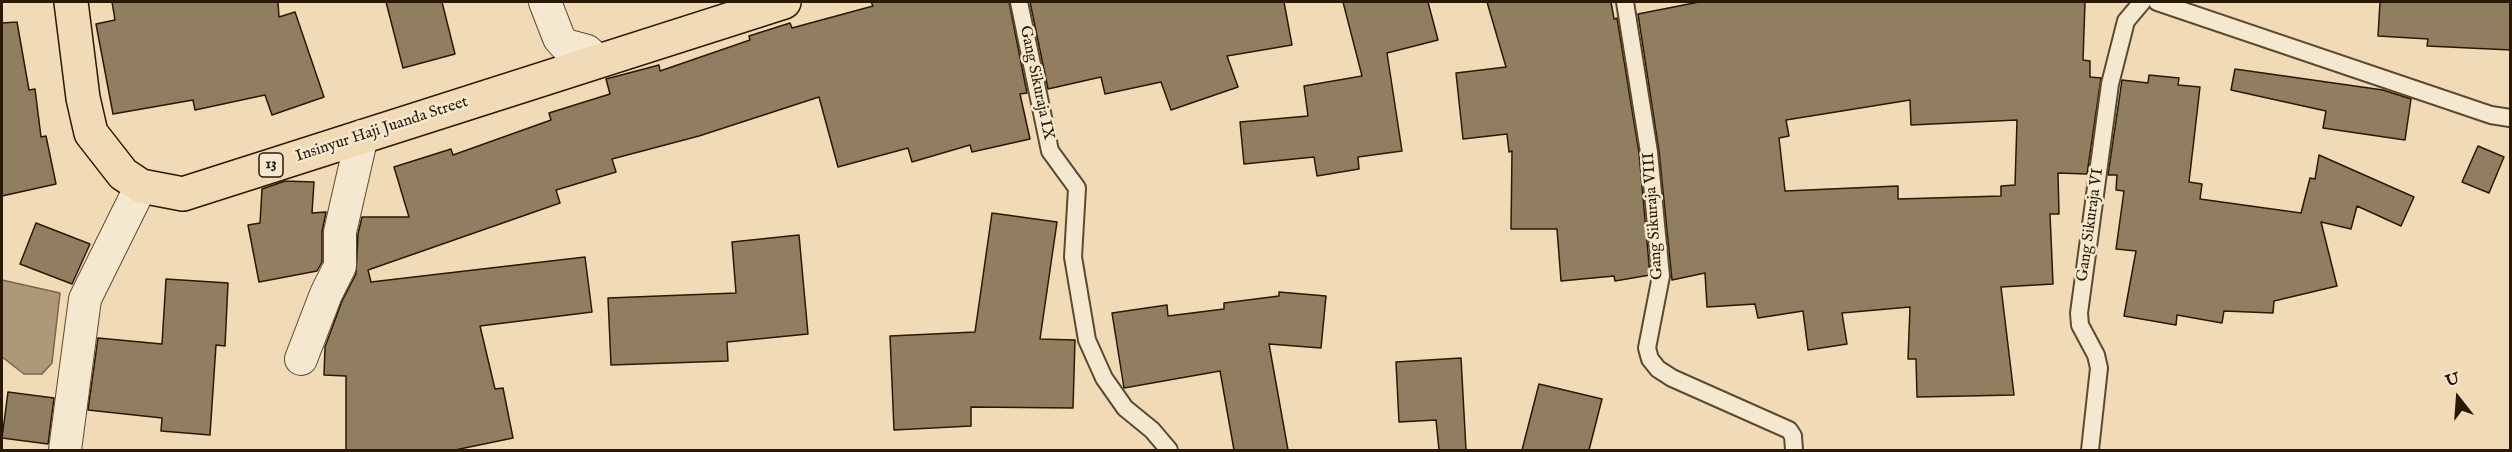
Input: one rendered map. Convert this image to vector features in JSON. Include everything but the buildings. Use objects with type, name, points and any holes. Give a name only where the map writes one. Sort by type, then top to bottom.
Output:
[{"type":"highway","name":"Insinyur Haji Juanda Street","points":[[71,2],[83,99],[92,133],[123,174],[141,186],[183,194],[784,2]]},
{"type":"street","points":[[545,2],[559,38],[565,45],[587,51],[598,61]]},
{"type":"street","points":[[301,359],[326,294],[340,266],[340,232],[362,136]]},
{"type":"street","points":[[65,450],[85,299],[141,186]]},
{"type":"lane","name":"Gang Sikuraja IX","points":[[1019,2],[1050,151],[1077,188],[1073,257],[1087,339],[1104,378],[1125,408],[1152,430],[1169,450]]},
{"type":"lane","name":"Gang Sikuraja VIII","points":[[1625,2],[1649,152],[1661,276],[1647,348],[1650,359],[1658,369],[1672,378],[1789,430],[1793,436],[1794,450]]},
{"type":"lane","name":"Gang Sikuraja VI","points":[[2090,450],[2099,368],[2096,355],[2080,325],[2079,314],[2110,84],[2126,21],[2142,2]]},
{"type":"lane","points":[[2157,2],[2491,116],[2511,118]]},
{"type":"shaded area","points":[[2,280],[60,293],[52,363],[42,374],[24,374],[2,357]]}]
